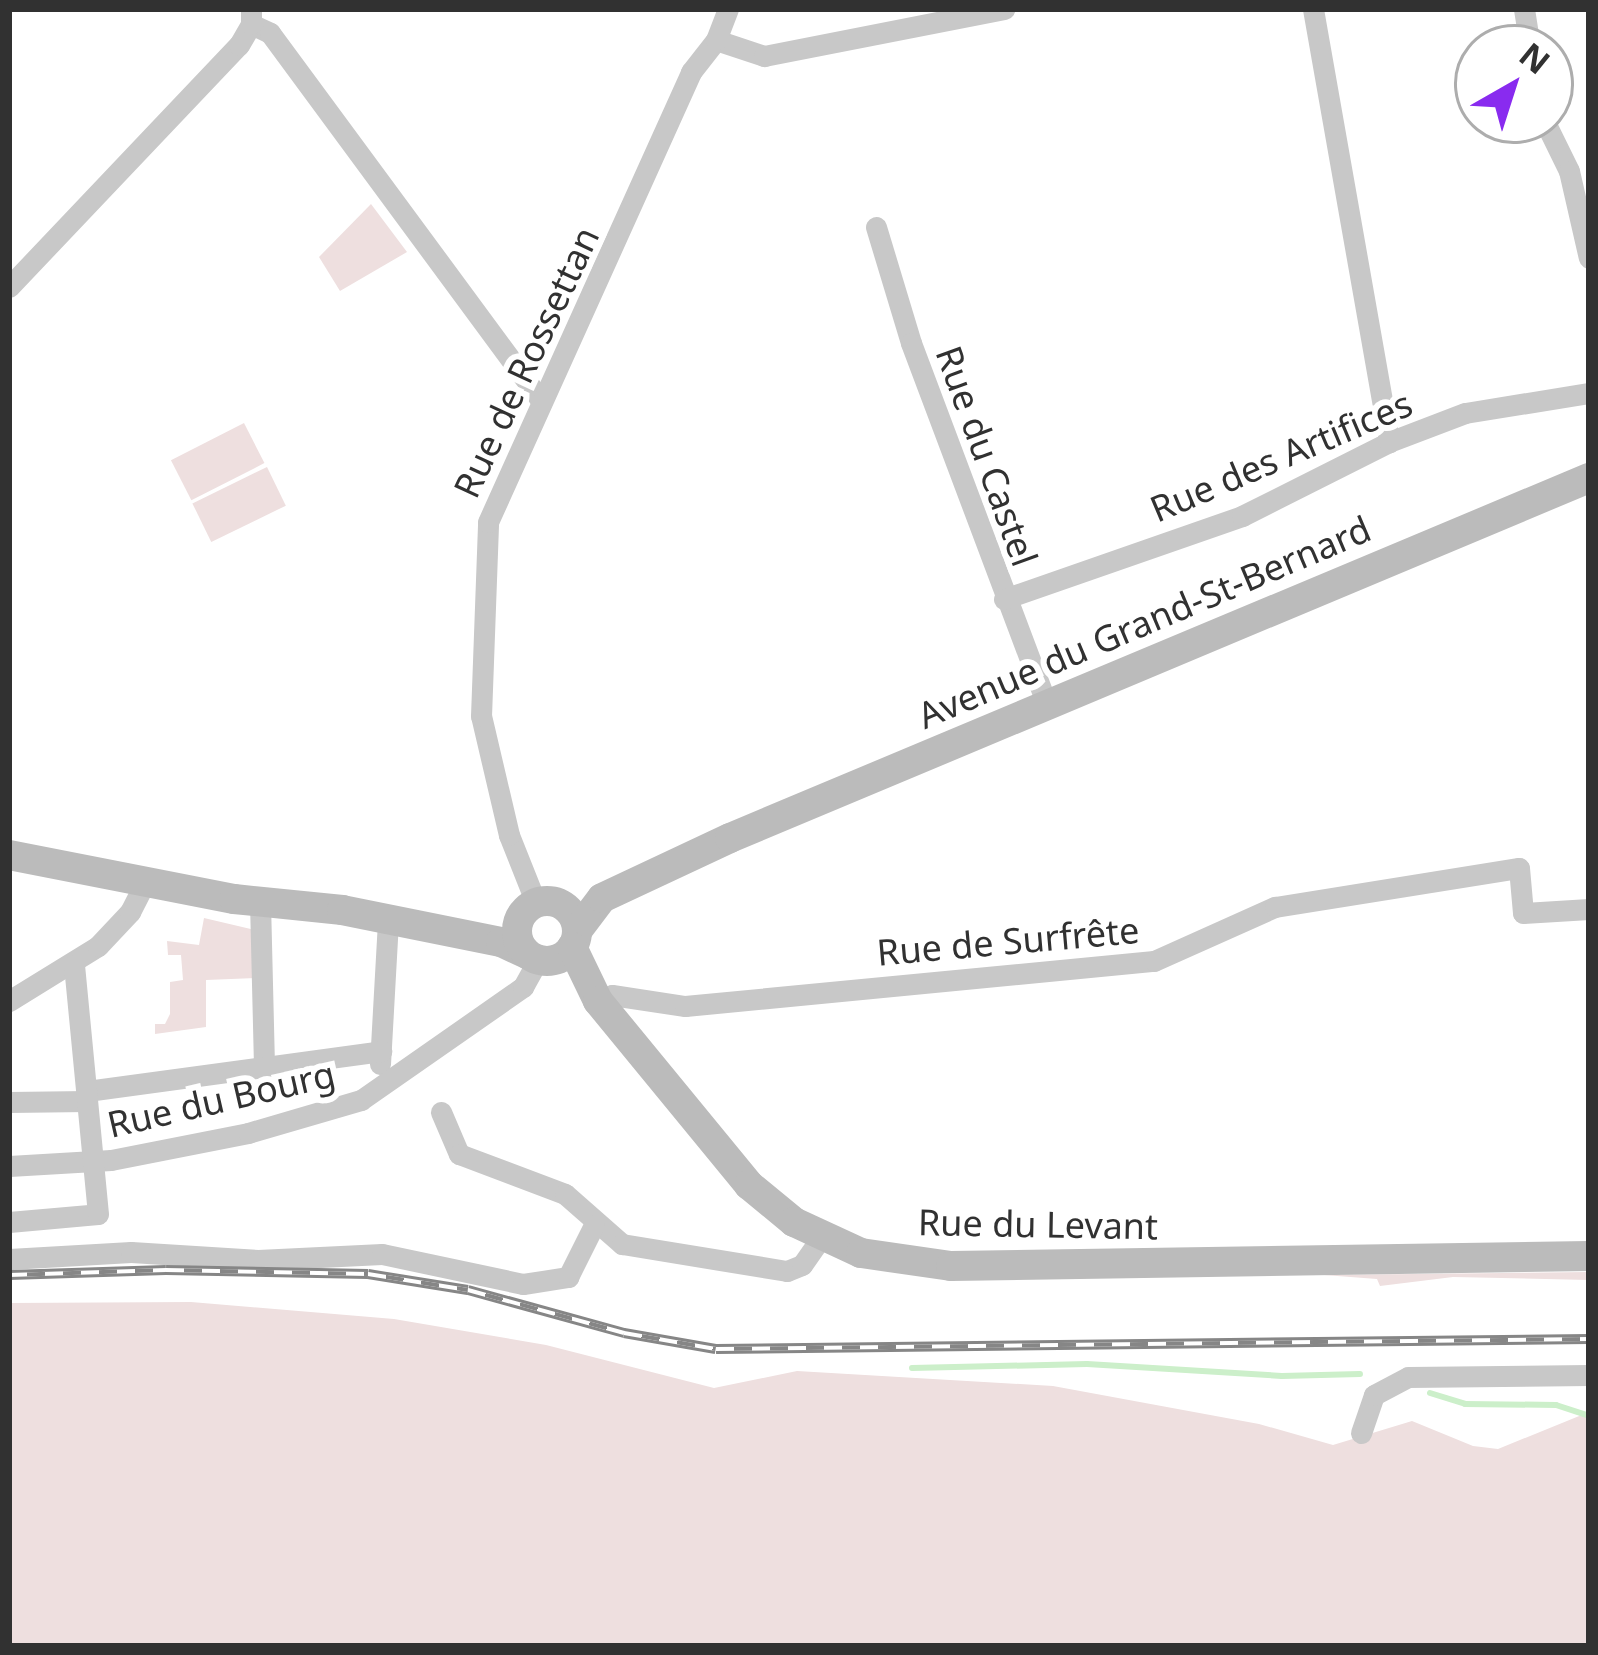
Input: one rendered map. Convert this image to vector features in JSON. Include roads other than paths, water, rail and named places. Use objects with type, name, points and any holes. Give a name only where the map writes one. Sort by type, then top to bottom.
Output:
[{"type":"street","name":"Rue de Rossettan","points":[[537,907],[509,835],[480,702],[488,522],[692,72],[716,40],[728,9]]},
{"type":"street","points":[[716,40],[764,56],[1004,9]]},
{"type":"street","points":[[1313,9],[1389,442]]},
{"type":"street","points":[[9,287],[184,107],[251,17],[269,33],[541,401]]},
{"type":"street","points":[[1556,144],[1569,171],[1589,258]]},
{"type":"street","name":"Rue du Castel","points":[[876,227],[911,344],[1047,704]]},
{"type":"street","name":"Rue des Artifices","points":[[1004,599],[1242,516],[1389,442],[1465,413],[1589,393]]},
{"type":"street","name":"Avenue du Grand-St-Bernard","points":[[342,910],[552,950],[602,898],[730,838],[1589,478]]},
{"type":"street","name":"Avenue du Grand-St-Bernard","points":[[9,855],[260,902],[342,910],[400,908],[480,922],[537,907],[730,838]]},
{"type":"street","name":"Rue de Surfrête","points":[[597,1000],[612,995],[685,1006],[1154,961],[1275,907],[1519,868],[1523,913],[1589,909]]},
{"type":"street","points":[[9,1001],[74,965],[121,922],[145,882]]},
{"type":"street","points":[[260,902],[264,1067]]},
{"type":"street","points":[[537,907],[572,915],[552,950],[517,936],[537,907]]},
{"type":"street","points":[[376,1088],[388,921]]},
{"type":"street","name":"Rue du Levant","points":[[552,950],[749,1185],[822,1237],[889,1260],[951,1266],[1589,1256]]},
{"type":"street","name":"Rue du Bourg","points":[[9,1166],[94,1160],[248,1133],[361,1100],[523,987],[552,950]]},
{"type":"street","points":[[9,1222],[98,1214],[74,965]]},
{"type":"street","points":[[9,1102],[87,1096],[381,1051]]},
{"type":"street","points":[[441,1112],[460,1154],[565,1194],[594,1226],[622,1244],[787,1271],[802,1265],[822,1237]]},
{"type":"street","points":[[9,1259],[131,1252],[258,1259],[382,1254],[523,1285],[568,1277],[594,1226]]},
{"type":"street","points":[[1360,1433],[1374,1395],[1408,1377],[1589,1375]]},
{"type":"waterway","points":[[912,1368],[1087,1364],[1282,1376],[1360,1374]]},
{"type":"waterway","points":[[1430,1393],[1465,1404],[1556,1405],[1589,1416]]},
{"type":"railway","points":[[9,1275],[166,1270],[368,1274],[468,1290],[624,1333],[716,1349],[1589,1339]]}]
